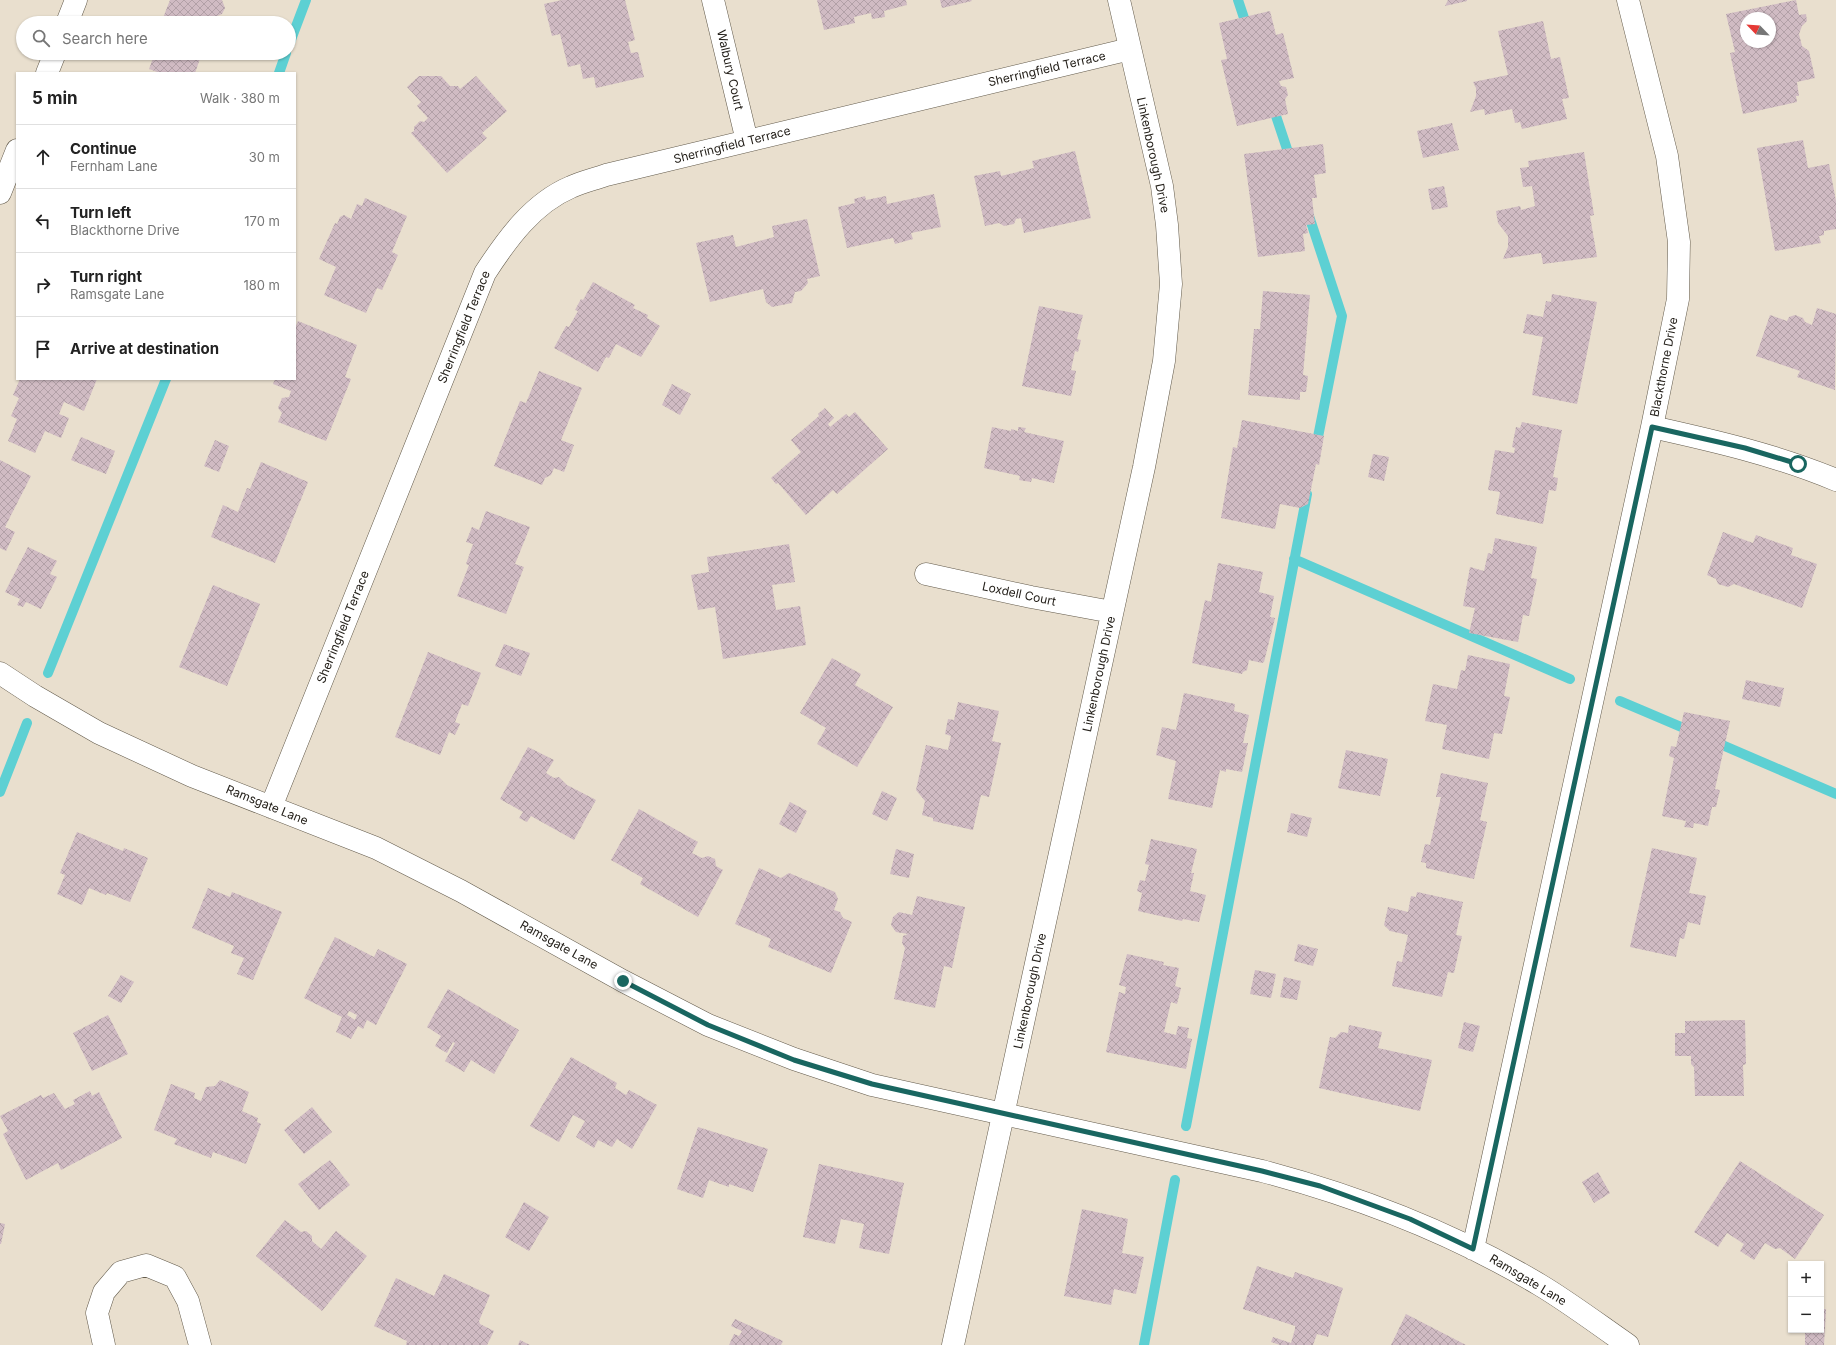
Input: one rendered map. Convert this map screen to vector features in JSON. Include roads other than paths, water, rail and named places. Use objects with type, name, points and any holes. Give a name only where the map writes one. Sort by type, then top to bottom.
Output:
[{"type":"street","points":[[70,16],[76,0]]},
{"type":"street","name":"Walbury Court","points":[[713,0],[747,141]]},
{"type":"street","name":"Linkenborough Drive","points":[[953,1345],[1144,467],[1164,362],[1171,284],[1167,225],[1162,186],[1119,0]]},
{"type":"street","name":"Blackthorne Drive","points":[[1473,1249],[1652,427],[1678,299],[1679,242],[1667,156],[1628,0]]},
{"type":"street","name":"Sherringfield Terrace","points":[[271,807],[485,273],[504,244],[528,217],[555,195],[571,187],[606,175],[1130,49]]},
{"type":"street","points":[[47,72],[52,60]]},
{"type":"street","points":[[0,193],[16,153]]},
{"type":"street","points":[[1652,427],[1745,448],[1798,464],[1836,480]]},
{"type":"street","name":"Loxdell Court","points":[[926,574],[1031,598],[1112,612]]},
{"type":"street","name":"Ramsgate Lane","points":[[0,673],[35,696],[99,733],[192,776],[383,852],[461,891],[623,981],[708,1025],[794,1060],[872,1084],[1003,1115],[1262,1171],[1320,1186],[1410,1219],[1473,1249],[1541,1286],[1628,1345]]},
{"type":"street","points":[[104,1345],[97,1313],[104,1292],[121,1272],[146,1266],[175,1278],[188,1301],[200,1345]]},
{"type":"waterway","points":[[296,26],[306,0]]},
{"type":"waterway","points":[[1238,0],[1248,30]]},
{"type":"waterway","points":[[279,72],[284,60]]},
{"type":"waterway","points":[[1272,104],[1291,161]]},
{"type":"waterway","points":[[1308,213],[1342,316],[1316,447]]},
{"type":"waterway","points":[[48,673],[166,380]]},
{"type":"waterway","points":[[1186,1126],[1307,494]]},
{"type":"waterway","points":[[1294,559],[1570,679]]},
{"type":"waterway","points":[[1620,701],[1693,732]]},
{"type":"waterway","points":[[0,792],[27,723]]},
{"type":"waterway","points":[[1713,741],[1836,794]]},
{"type":"waterway","points":[[1144,1345],[1175,1180]]}]
